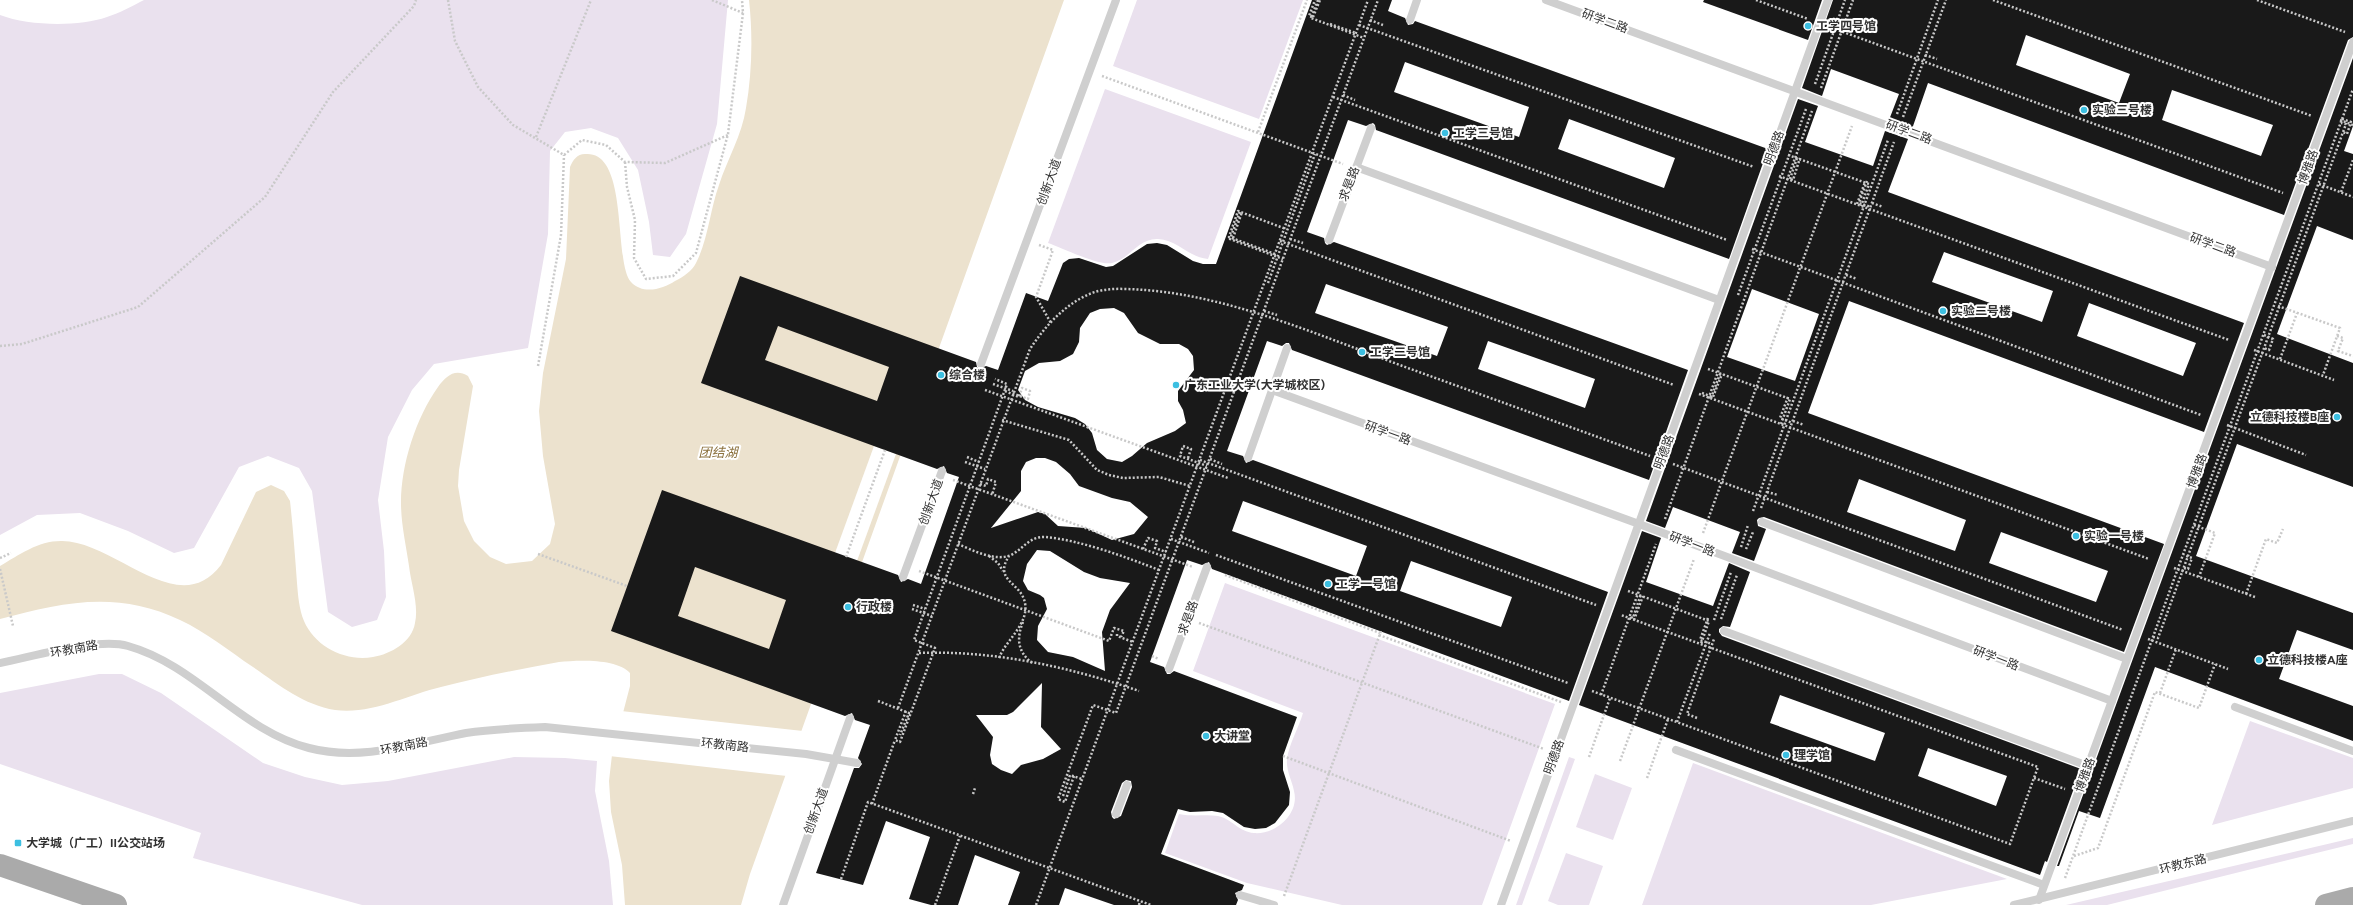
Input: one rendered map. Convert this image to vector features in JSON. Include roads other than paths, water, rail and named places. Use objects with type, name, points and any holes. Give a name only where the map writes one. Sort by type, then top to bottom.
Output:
[{"type":"main road","points":[[0,865],[116,905]]},
{"type":"main road","points":[[2326,905],[2353,898]]},
{"type":"lane","name":"创新大道","points":[[981,364],[1116,0]]},
{"type":"lane","points":[[1410,20],[1417,0]]},
{"type":"lane","name":"研学二路","points":[[1546,0],[1795,90],[2272,267]]},
{"type":"lane","name":"明德路","points":[[1501,905],[1828,0]]},
{"type":"lane","name":"博雅路","points":[[2039,900],[2272,267],[2353,42]]},
{"type":"lane","name":"求是路","points":[[1329,240],[1371,128]]},
{"type":"lane","points":[[1356,167],[1720,300]]},
{"type":"lane","points":[[1248,458],[1287,348]]},
{"type":"lane","name":"研学一路","points":[[1272,390],[1639,524],[2112,701]]},
{"type":"lane","name":"创新大道","points":[[903,577],[942,471]]},
{"type":"lane","points":[[1762,522],[2127,659]]},
{"type":"lane","name":"求是路","points":[[1169,669],[1207,567]]},
{"type":"lane","points":[[1719,630],[2088,766]]},
{"type":"lane","name":"环教南路","points":[[0,663],[96,643],[128,645],[171,665],[276,737],[308,748],[341,755],[378,752],[467,733],[504,728],[545,728],[604,732],[836,758]]},
{"type":"lane","points":[[2234,708],[2353,751]]},
{"type":"lane","name":"创新大道","points":[[783,905],[850,718]]},
{"type":"lane","points":[[1676,750],[2044,885]]},
{"type":"lane","points":[[836,758],[856,762]]},
{"type":"lane","points":[[1116,814],[1127,784]]},
{"type":"lane","name":"环教东路","points":[[2014,905],[2353,821]]},
{"type":"lane","points":[[1240,896],[1274,905]]},
{"type":"water","name":"团结湖","points":[[749,0],[1064,0],[750,874],[741,905],[625,905],[622,865],[611,812],[609,781],[612,755],[630,686],[630,673],[624,668],[607,662],[559,662],[456,683],[362,710],[335,710],[313,704],[302,699],[272,681],[199,630],[180,620],[157,611],[134,605],[112,602],[90,602],[46,608],[0,619],[0,566],[29,549],[44,543],[61,541],[81,544],[102,552],[145,574],[165,582],[185,585],[204,580],[221,565],[256,492],[271,485],[284,491],[290,501],[299,602],[302,616],[309,630],[324,645],[332,651],[342,655],[363,658],[373,657],[393,650],[400,646],[410,636],[416,616],[401,511],[402,488],[407,457],[411,442],[430,399],[444,380],[451,374],[455,373],[468,376],[473,386],[459,470],[458,486],[464,521],[474,541],[490,557],[506,564],[532,561],[550,544],[555,524],[543,456],[539,411],[543,373],[566,259],[570,167],[576,158],[585,154],[599,158],[609,170],[615,188],[626,271],[631,282],[636,286],[647,290],[659,288],[681,278],[690,271],[700,254],[719,185],[738,138],[744,118],[750,81],[751,27]]},
{"type":"place","name":"工学四号馆","points":[[1808,26]]},
{"type":"place","name":"实验三号楼","points":[[2084,110]]},
{"type":"place","name":"工学三号馆","points":[[1445,133]]},
{"type":"place","name":"实验二号楼","points":[[1943,311]]},
{"type":"place","name":"工学二号馆","points":[[1362,352]]},
{"type":"place","name":"综合楼","points":[[941,375]]},
{"type":"place","name":"广东工业大学(大学城校区)","points":[[1176,385]]},
{"type":"place","name":"立德科技楼B座","points":[[2337,417]]},
{"type":"place","name":"实验一号楼","points":[[2076,536]]},
{"type":"place","name":"工学一号馆","points":[[1328,584]]},
{"type":"place","name":"行政楼","points":[[848,607]]},
{"type":"place","name":"立德科技楼A座","points":[[2259,660]]},
{"type":"place","name":"大讲堂","points":[[1206,736]]},
{"type":"place","name":"理学馆","points":[[1786,755]]},
{"type":"place","name":"大学城（广工）II公交站场","points":[[18,843]]}]
